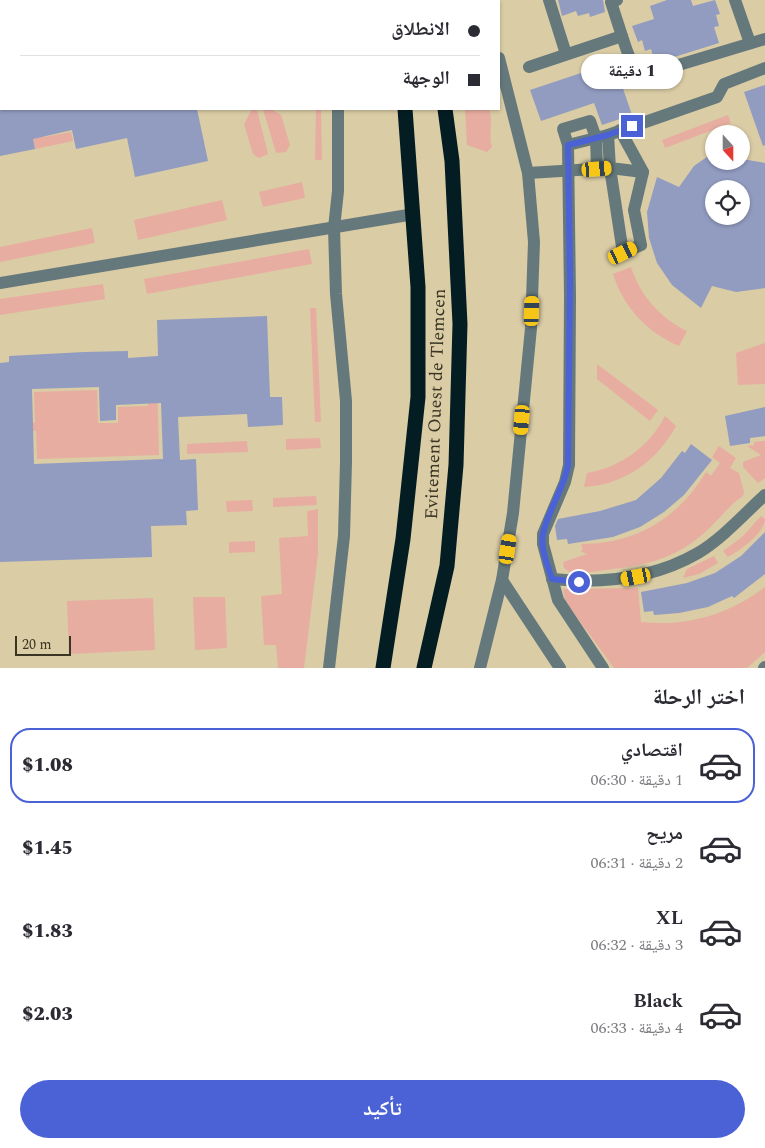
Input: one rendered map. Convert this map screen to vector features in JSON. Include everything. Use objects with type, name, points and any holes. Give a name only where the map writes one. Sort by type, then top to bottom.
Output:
[{"type":"highway","name":"Evitement Ouest de Tlemcen","points":[[383,668],[402,539],[418,397],[418,287],[405,110]]},
{"type":"highway","name":"Evitement Ouest de Tlemcen","points":[[424,668],[447,566],[456,465],[460,324],[452,161],[445,110]]},
{"type":"street","points":[[549,0],[566,54]]},
{"type":"street","points":[[617,0],[611,2],[632,64],[644,73],[652,73],[765,39]]},
{"type":"street","points":[[735,0],[750,43]]},
{"type":"street","points":[[529,67],[622,36]]},
{"type":"street","points":[[480,668],[502,580],[513,513],[531,328],[534,242],[528,173],[500,62]]},
{"type":"street","points":[[568,145],[596,138],[716,97],[724,84],[765,68]]},
{"type":"street","points":[[329,668],[344,536],[346,462],[346,401],[336,294],[334,228],[338,191],[338,110]]},
{"type":"street","points":[[597,169],[596,138],[590,121],[563,129],[568,145],[570,280],[568,465],[565,482],[543,534],[544,551],[558,600],[603,668]]},
{"type":"street","points":[[614,132],[643,172],[634,210],[641,245],[623,253],[610,168],[614,132]]},
{"type":"street","points":[[528,173],[610,168],[643,172]]},
{"type":"street","points":[[0,283],[414,214]]},
{"type":"street","points":[[552,579],[579,582],[625,579],[662,570],[699,553],[765,495]]},
{"type":"street","points":[[502,580],[560,668]]},
{"type":"shaded area","points":[[27,110],[38,110],[44,137],[71,132],[73,141],[35,149]]},
{"type":"shaded area","points":[[251,110],[257,110],[268,154],[259,158],[253,154],[244,124]]},
{"type":"shaded area","points":[[263,110],[273,110],[281,115],[290,145],[286,152],[276,153]]},
{"type":"shaded area","points":[[316,110],[321,110],[322,160],[315,160]]},
{"type":"shaded area","points":[[465,110],[489,110],[492,147],[487,152],[467,145]]},
{"type":"shaded area","points":[[728,115],[731,123],[726,125],[705,125],[705,133],[665,148],[662,140]]},
{"type":"shaded area","points":[[302,182],[305,198],[263,207],[259,192]]},
{"type":"shaded area","points":[[222,200],[227,220],[138,240],[134,220]]},
{"type":"shaded area","points":[[92,228],[95,243],[0,262],[0,247]]},
{"type":"shaded area","points":[[309,249],[312,264],[147,294],[144,279]]},
{"type":"shaded area","points":[[631,267],[640,287],[652,305],[677,326],[687,331],[679,346],[668,341],[647,326],[638,318],[623,297],[613,274]]},
{"type":"shaded area","points":[[103,284],[105,299],[0,315],[0,299]]},
{"type":"shaded area","points":[[310,308],[316,308],[321,422],[315,422]]},
{"type":"shaded area","points":[[765,343],[765,384],[738,385],[736,353]]},
{"type":"shaded area","points":[[597,364],[658,410],[650,421],[597,379]]},
{"type":"shaded area","points":[[148,382],[157,382],[159,455],[37,459],[36,431],[29,431],[28,423],[35,422],[34,392],[97,390],[98,423],[118,423],[118,407],[148,406]]},
{"type":"shaded area","points":[[665,416],[676,426],[668,439],[649,460],[638,469],[613,482],[584,487],[587,473],[611,466],[633,454],[651,437]]},
{"type":"shaded area","points":[[320,438],[321,448],[286,450],[286,439]]},
{"type":"shaded area","points":[[247,441],[248,452],[187,454],[187,444]]},
{"type":"shaded area","points":[[765,441],[765,478],[758,483],[743,467],[743,462],[761,455],[747,446],[754,445],[754,442]]},
{"type":"shaded area","points":[[719,446],[736,458],[730,468],[739,473],[744,492],[743,496],[730,506],[698,538],[669,556],[639,565],[574,575],[564,568],[563,562],[587,554],[580,551],[583,550],[581,544],[601,543],[637,534],[653,526],[668,515],[695,489],[706,472],[711,476],[720,463],[712,457]]},
{"type":"shaded area","points":[[316,496],[317,505],[273,507],[273,498]]},
{"type":"shaded area","points":[[252,500],[253,511],[227,512],[226,501]]},
{"type":"shaded area","points":[[318,509],[318,554],[304,668],[278,668],[276,645],[264,645],[261,596],[282,594],[279,538],[308,536],[307,511]]},
{"type":"shaded area","points":[[761,516],[765,519],[764,525],[756,536],[728,557],[723,551],[742,537]]},
{"type":"shaded area","points":[[255,541],[255,552],[229,553],[229,542]]},
{"type":"shaded area","points":[[714,556],[718,563],[699,574],[683,578],[687,569]]},
{"type":"shaded area","points":[[765,587],[765,652],[747,668],[614,668],[565,601],[563,589],[638,588],[641,622],[675,623],[691,621],[722,612],[751,597]]},
{"type":"shaded area","points":[[193,597],[225,597],[227,648],[195,650]]},
{"type":"shaded area","points":[[153,598],[155,650],[69,654],[67,601]]},
{"type":"building","points":[[558,0],[603,0],[605,12],[590,17],[589,13],[578,16],[576,11],[562,16]]},
{"type":"building","points":[[667,0],[691,0],[693,6],[715,0],[720,14],[716,15],[719,26],[714,27],[719,43],[655,63],[651,49],[645,51],[642,40],[638,42],[632,26],[654,19],[650,6]]},
{"type":"building","points":[[614,62],[632,115],[602,125],[594,103],[541,121],[530,90]]},
{"type":"building","points":[[765,85],[765,145],[763,146],[744,92]]},
{"type":"building","points":[[0,110],[197,110],[208,161],[135,177],[127,138],[76,149],[72,130],[33,139],[35,149],[0,156]]},
{"type":"building","points":[[705,158],[705,170],[750,170],[750,160],[765,163],[765,288],[736,292],[712,286],[701,308],[672,285],[657,263],[649,238],[647,212],[657,177],[679,187],[694,166]]},
{"type":"building","points":[[267,316],[270,397],[282,397],[283,425],[248,427],[247,414],[178,417],[180,460],[196,459],[198,510],[186,511],[187,525],[151,526],[152,557],[0,562],[0,363],[9,362],[9,356],[84,352],[128,351],[128,358],[158,356],[157,320]],"holes":[[[99,387],[100,421],[116,420],[116,405],[161,403],[163,459],[34,464],[32,389]]]},
{"type":"building","points":[[765,407],[765,436],[750,438],[750,443],[730,446],[725,416]]},
{"type":"building","points":[[691,444],[712,460],[684,495],[664,512],[640,527],[613,537],[568,544],[567,539],[557,540],[555,526],[558,519],[600,511],[636,500],[661,478],[682,451],[685,453]]},
{"type":"building","points":[[765,532],[765,574],[734,598],[732,596],[708,607],[679,613],[654,615],[653,611],[644,612],[641,592],[687,583],[715,573],[741,556]]},
{"type":"route","points":[[579,582],[552,579],[542,544],[543,534],[565,482],[568,465],[570,280],[568,145],[608,135],[632,126]]}]
